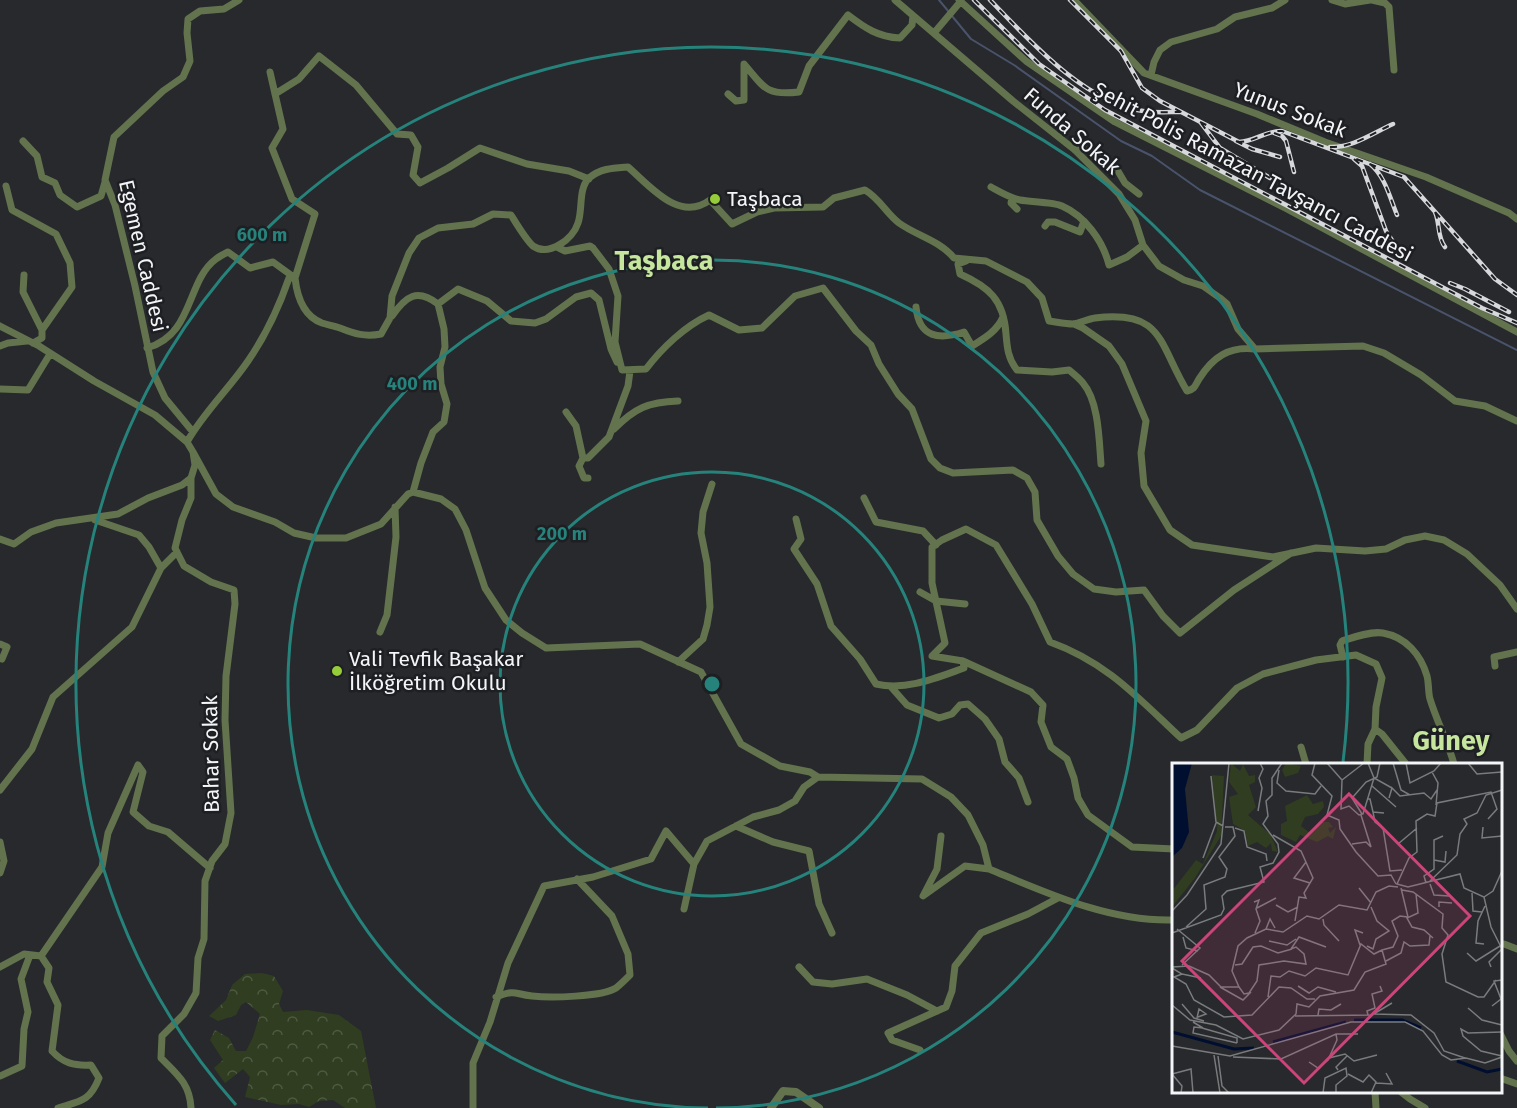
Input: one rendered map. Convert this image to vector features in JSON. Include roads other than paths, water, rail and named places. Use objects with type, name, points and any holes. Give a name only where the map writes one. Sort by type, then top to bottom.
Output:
[{"type":"street","name":"Egemen Caddesi","points":[[193,432],[165,398],[153,372],[115,205],[105,180],[114,137],[163,91],[183,77],[190,61],[188,19],[200,11],[224,9],[239,0]]},
{"type":"street","name":"Funda Sokak","points":[[894,0],[1013,101],[1075,150],[1119,194],[1135,220],[1143,245],[1159,266],[1184,280],[1203,286],[1227,304],[1238,328],[1255,349]]},
{"type":"street","name":"Yunus Sokak","points":[[1074,0],[1144,73],[1257,114],[1325,142],[1426,177],[1509,213],[1517,219]]},
{"type":"street","points":[[1151,75],[1160,50],[1171,42],[1216,28],[1235,17],[1272,8],[1285,0]]},
{"type":"street","points":[[1332,0],[1345,4],[1371,0],[1385,3],[1389,7],[1394,70]]},
{"type":"street","points":[[934,33],[960,1]]},
{"type":"street","name":"Şehit Polis Ramazan Tavşancı Caddesi","points":[[960,1],[1026,61],[1115,122],[1277,204],[1517,332]]},
{"type":"street","points":[[728,94],[736,101],[744,100],[744,64],[767,91],[783,94],[799,92],[809,66],[848,15],[871,32],[886,38],[900,38],[912,25],[914,16]]},
{"type":"street","points":[[275,94],[299,79],[319,56],[356,85],[397,134],[411,135],[418,147],[413,175],[420,183],[480,148],[527,164],[569,171],[589,179]]},
{"type":"street","points":[[270,72],[284,129],[272,148],[292,199],[315,214],[295,278],[300,302],[307,313],[321,323],[357,335],[372,335],[381,334],[401,303],[412,295],[428,296],[438,304],[444,328],[445,347],[440,367],[441,384],[447,404],[444,422],[433,432],[420,463],[413,492]]},
{"type":"street","points":[[22,141],[37,156],[42,177],[55,183],[60,195],[77,207],[101,196],[105,180]]},
{"type":"street","points":[[1075,150],[1088,150],[1115,166],[1125,183],[1139,194]]},
{"type":"street","points":[[390,318],[392,296],[409,253],[419,238],[438,228],[473,224],[494,214],[511,215],[534,246],[546,249],[557,247],[570,236],[578,225],[583,188],[589,179],[603,169],[628,167],[671,204],[686,207],[703,205],[710,200],[732,224],[757,212],[774,208],[823,207],[834,198],[865,190],[876,196],[897,222],[946,249],[954,258],[987,261],[1027,282],[1042,298],[1049,321],[1074,324],[1109,346],[1122,364],[1146,421],[1142,453],[1144,486],[1170,530],[1192,545],[1273,558],[1316,548],[1365,551],[1386,549],[1405,540],[1425,536],[1444,540],[1467,554],[1500,585],[1517,609]]},
{"type":"street","points":[[6,186],[12,210],[56,234],[70,263],[72,287],[42,330]]},
{"type":"street","points":[[991,187],[1012,198],[1060,205],[1084,221],[1106,251],[1109,266],[1127,257],[1143,245]]},
{"type":"street","points":[[1012,198],[1011,202],[1017,208]]},
{"type":"street","points":[[1045,226],[1048,222],[1055,222],[1080,232],[1084,221]]},
{"type":"street","points":[[557,247],[565,251],[590,246],[593,248],[609,269],[618,296],[615,342],[626,371],[628,386],[609,437],[588,458],[583,458]]},
{"type":"street","points":[[147,348],[158,345],[171,335],[192,302],[200,280],[215,260],[228,252],[250,268],[273,262],[295,278]]},
{"type":"street","points":[[968,260],[958,264],[960,273],[981,284],[993,295],[1004,317],[1007,347],[1011,363],[1017,370],[1052,372],[1069,370],[1084,383],[1092,400],[1098,429],[1101,465]]},
{"type":"street","points":[[0,346],[8,343],[31,342],[42,338],[42,330],[23,292],[24,275]]},
{"type":"street","points":[[188,442],[216,399],[248,362],[270,324],[289,278],[295,278]]},
{"type":"street","points":[[626,371],[646,369],[660,351],[696,321],[709,315],[740,330],[762,328],[795,296],[823,288],[856,331],[871,345],[898,394],[912,409],[931,459],[940,468],[953,473],[1013,470],[1027,478],[1035,492],[1037,520],[1058,556],[1073,574],[1094,589],[1116,592],[1144,590],[1163,616],[1180,633],[1234,590],[1291,553]]},
{"type":"street","points":[[438,304],[458,289],[487,300],[511,321],[535,323],[546,319],[576,297],[591,293],[599,300],[610,349],[626,371]]},
{"type":"street","points":[[916,307],[917,320],[927,332],[945,338],[964,332],[972,346],[989,336],[1004,317]]},
{"type":"street","points":[[1074,324],[1092,318],[1126,316],[1144,321],[1160,338],[1187,391],[1194,389],[1213,361],[1238,347],[1255,349],[1363,346],[1384,353],[1421,375],[1455,401],[1485,406],[1517,421]]},
{"type":"street","points":[[0,326],[155,415],[188,442],[216,494],[233,507],[275,522],[294,533],[316,538],[346,538],[381,524],[408,494],[413,492],[441,499],[455,510],[466,530],[485,588],[506,620],[530,638],[546,648],[640,644],[701,672],[741,744],[780,766],[810,772],[818,777],[922,779],[951,797],[968,815],[982,845],[989,869]]},
{"type":"street","points":[[0,389],[28,390],[50,354]]},
{"type":"street","points":[[612,430],[630,413],[655,402],[678,401]]},
{"type":"street","points":[[566,412],[576,426],[583,458],[579,466],[584,478],[588,478]]},
{"type":"street","points":[[0,790],[32,749],[53,698],[132,627],[161,568],[177,552],[175,548],[182,520],[191,498],[191,478],[195,465],[193,452]]},
{"type":"street","points":[[0,538],[14,544],[31,532],[56,523],[118,514],[148,498],[182,485],[191,478]]},
{"type":"street","points":[[678,662],[703,639],[707,625],[710,607],[707,563],[701,533],[703,512],[712,484]]},
{"type":"street","points":[[864,498],[876,522],[923,531],[936,545]]},
{"type":"street","points":[[380,632],[387,615],[396,537],[395,507]]},
{"type":"street","points":[[93,519],[139,535],[161,568]]},
{"type":"street","points":[[795,519],[801,539],[794,549],[817,584],[831,626],[860,659],[876,684],[892,688],[942,676],[964,668],[963,661]]},
{"type":"street","points":[[1172,849],[1132,847],[1088,815],[1078,798],[1067,759],[1051,747],[1041,722],[1043,705],[1031,692],[963,661],[932,656],[945,643],[932,583],[932,548],[942,540],[966,529],[996,545],[1032,604],[1050,642],[1073,651],[1126,686],[1181,738],[1197,730],[1237,688],[1263,674],[1316,660],[1356,655],[1376,664],[1382,678],[1376,707],[1375,729],[1368,744],[1367,763]]},
{"type":"street","name":"Bahar Sokak","points":[[177,552],[184,566],[211,582],[234,590],[236,604],[226,676],[225,720],[231,813],[225,844],[212,861],[205,881],[204,939],[198,958],[196,993],[184,1014],[162,1036],[161,1058],[180,1077],[191,1094],[191,1108]]},
{"type":"street","points":[[921,592],[936,601],[965,604]]},
{"type":"street","points":[[1343,657],[1342,641],[1355,637],[1382,632],[1405,641],[1422,662],[1428,678],[1429,697],[1454,763]]},
{"type":"street","points":[[0,644],[7,646],[2,658]]},
{"type":"street","points":[[1495,666],[1494,657],[1517,652]]},
{"type":"street","points":[[892,688],[907,705],[939,718],[952,714],[960,705],[968,704],[985,719],[999,739],[1005,762],[1019,778],[1028,802]]},
{"type":"street","points":[[1375,729],[1382,734],[1404,763]]},
{"type":"street","points":[[1301,747],[1305,763]]},
{"type":"street","points":[[41,956],[102,867],[108,833],[138,765],[143,772],[133,812],[149,826],[168,832],[210,867]]},
{"type":"street","points":[[684,909],[694,864],[707,841],[753,818],[779,810],[795,801],[804,787],[818,777]]},
{"type":"street","points":[[736,826],[773,842],[809,851],[819,904],[832,933]]},
{"type":"street","points":[[473,1108],[473,1063],[490,1022],[508,963],[544,886],[593,877],[651,859],[666,831],[694,864]]},
{"type":"street","points":[[941,836],[937,869],[923,896],[965,866],[989,869],[1058,898],[1118,916],[1172,920]]},
{"type":"street","points":[[0,842],[4,861],[0,873]]},
{"type":"street","points":[[496,997],[512,990],[531,996],[583,995],[614,989],[630,975],[628,954],[612,916],[577,879]]},
{"type":"street","points":[[920,1050],[892,1040],[888,1033],[946,1007],[952,991],[955,966],[981,933],[1028,914],[1058,898]]},
{"type":"street","points":[[1504,944],[1517,949]]},
{"type":"street","points":[[0,968],[24,954],[41,956],[49,968],[47,982],[58,1005],[51,1051],[60,1059],[76,1066],[91,1065],[99,1077],[93,1092],[80,1101],[58,1108]]},
{"type":"street","points":[[0,1076],[22,1066],[24,1029],[28,1012],[21,979],[30,954]]},
{"type":"street","points":[[799,968],[813,982],[832,984],[867,979],[907,994],[937,1011]]},
{"type":"street","points":[[1502,1037],[1517,1061]]},
{"type":"street","points":[[1502,1079],[1517,1083]]},
{"type":"street","points":[[771,1108],[783,1091],[796,1092],[819,1108]]},
{"type":"street","points":[[1375,1093],[1376,1108]]},
{"type":"street","points":[[1402,1093],[1425,1108]]},
{"type":"waterway","points":[[939,0],[949,12]]},
{"type":"waterway","points":[[952,16],[971,39],[1014,65],[1121,141],[1152,156],[1200,190],[1517,350]]},
{"type":"railway","points":[[974,0],[1039,64],[1105,110],[1482,308],[1517,323]]},
{"type":"railway","points":[[990,0],[1059,68],[1100,96],[1121,106],[1143,111],[1180,112]]},
{"type":"railway","points":[[1070,0],[1121,51],[1142,88],[1160,101],[1239,142],[1282,131],[1404,177],[1495,279],[1517,295]]},
{"type":"railway","points":[[1201,123],[1220,148],[1270,178]]},
{"type":"railway","points":[[1330,147],[1354,143],[1393,124]]},
{"type":"railway","points":[[1274,133],[1282,136],[1286,141],[1294,172]]},
{"type":"railway","points":[[1236,141],[1252,149],[1280,157]]},
{"type":"railway","points":[[1354,159],[1362,166],[1386,231],[1401,251]]},
{"type":"railway","points":[[1370,164],[1383,181],[1397,215]]},
{"type":"railway","points":[[1435,212],[1445,247]]},
{"type":"railway","points":[[1450,283],[1509,312]]},
{"type":"place","name":"Taşbaca","points":[[715,199]]},
{"type":"place","name":"Vali Tevfik Başakar İlköğretim Okulu","points":[[337,671]]},
{"type":"district","name":"Taşbaca","points":[[664,261]]},
{"type":"district","name":"Güney","points":[[1451,741]]}]
